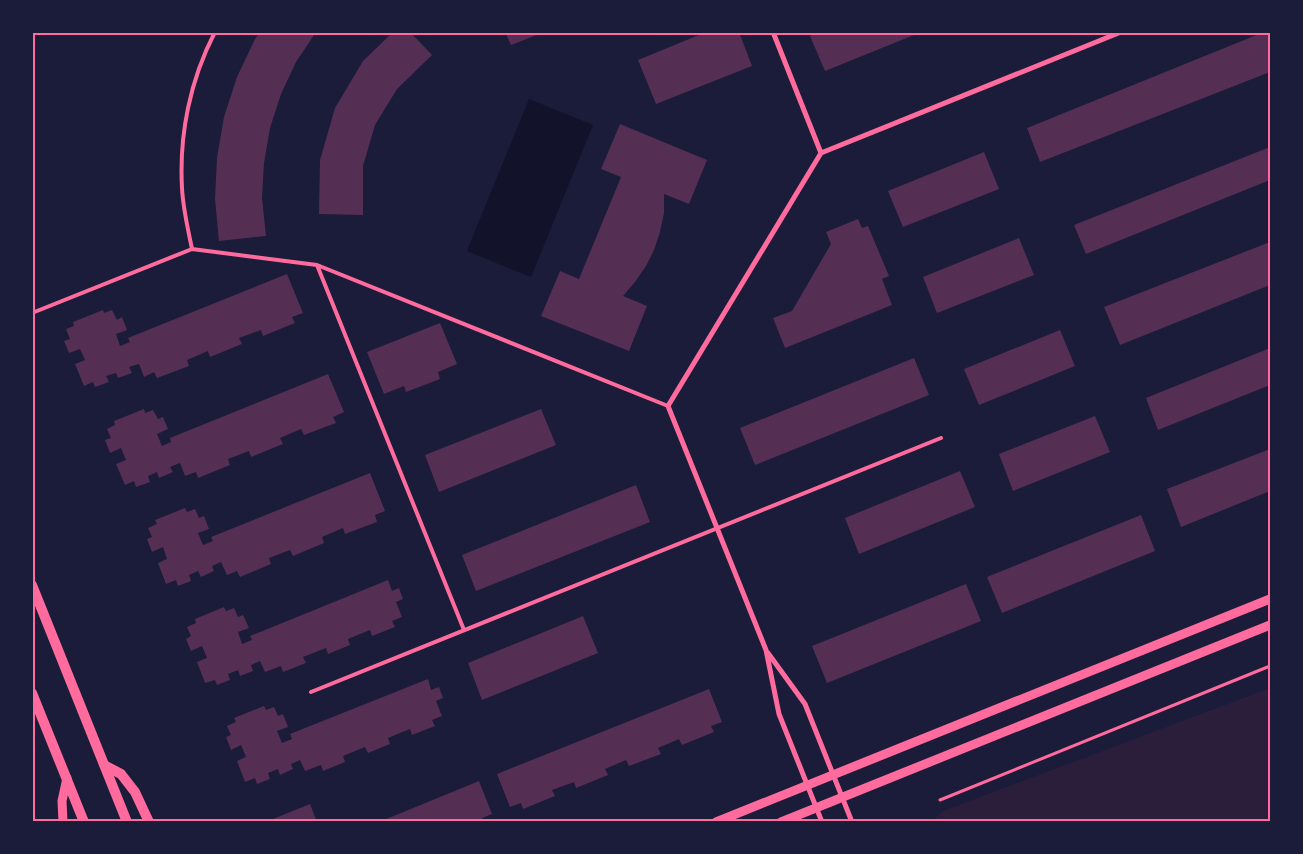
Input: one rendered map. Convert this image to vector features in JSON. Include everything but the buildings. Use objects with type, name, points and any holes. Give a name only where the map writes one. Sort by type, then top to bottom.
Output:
[{"type":"main road","points":[[32,585],[127,822]]},
{"type":"main road","points":[[32,693],[84,822]]},
{"type":"main road","points":[[104,765],[121,774],[126,780],[135,792],[149,822]]},
{"type":"street","points":[[774,32],[821,153]]},
{"type":"street","points":[[822,822],[779,714],[766,650],[668,406],[821,153],[1122,32]]},
{"type":"street","points":[[716,822],[1270,599]]},
{"type":"street","points":[[782,822],[1270,625]]},
{"type":"street","points":[[766,650],[805,704],[852,822]]},
{"type":"street","points":[[62,822],[62,801],[67,778]]},
{"type":"lane","points":[[192,249],[182,189],[182,158],[185,128],[190,97],[215,32]]},
{"type":"lane","points":[[32,313],[192,249],[317,265],[668,406]]},
{"type":"lane","points":[[317,265],[464,630]]},
{"type":"lane","points":[[311,692],[941,438]]},
{"type":"path","points":[[940,800],[1270,666]]},
{"type":"shaded area","points":[[529,99],[593,125],[531,277],[467,251]]},
{"type":"shaded area","points":[[1270,688],[1270,821],[932,821],[943,811]]}]
